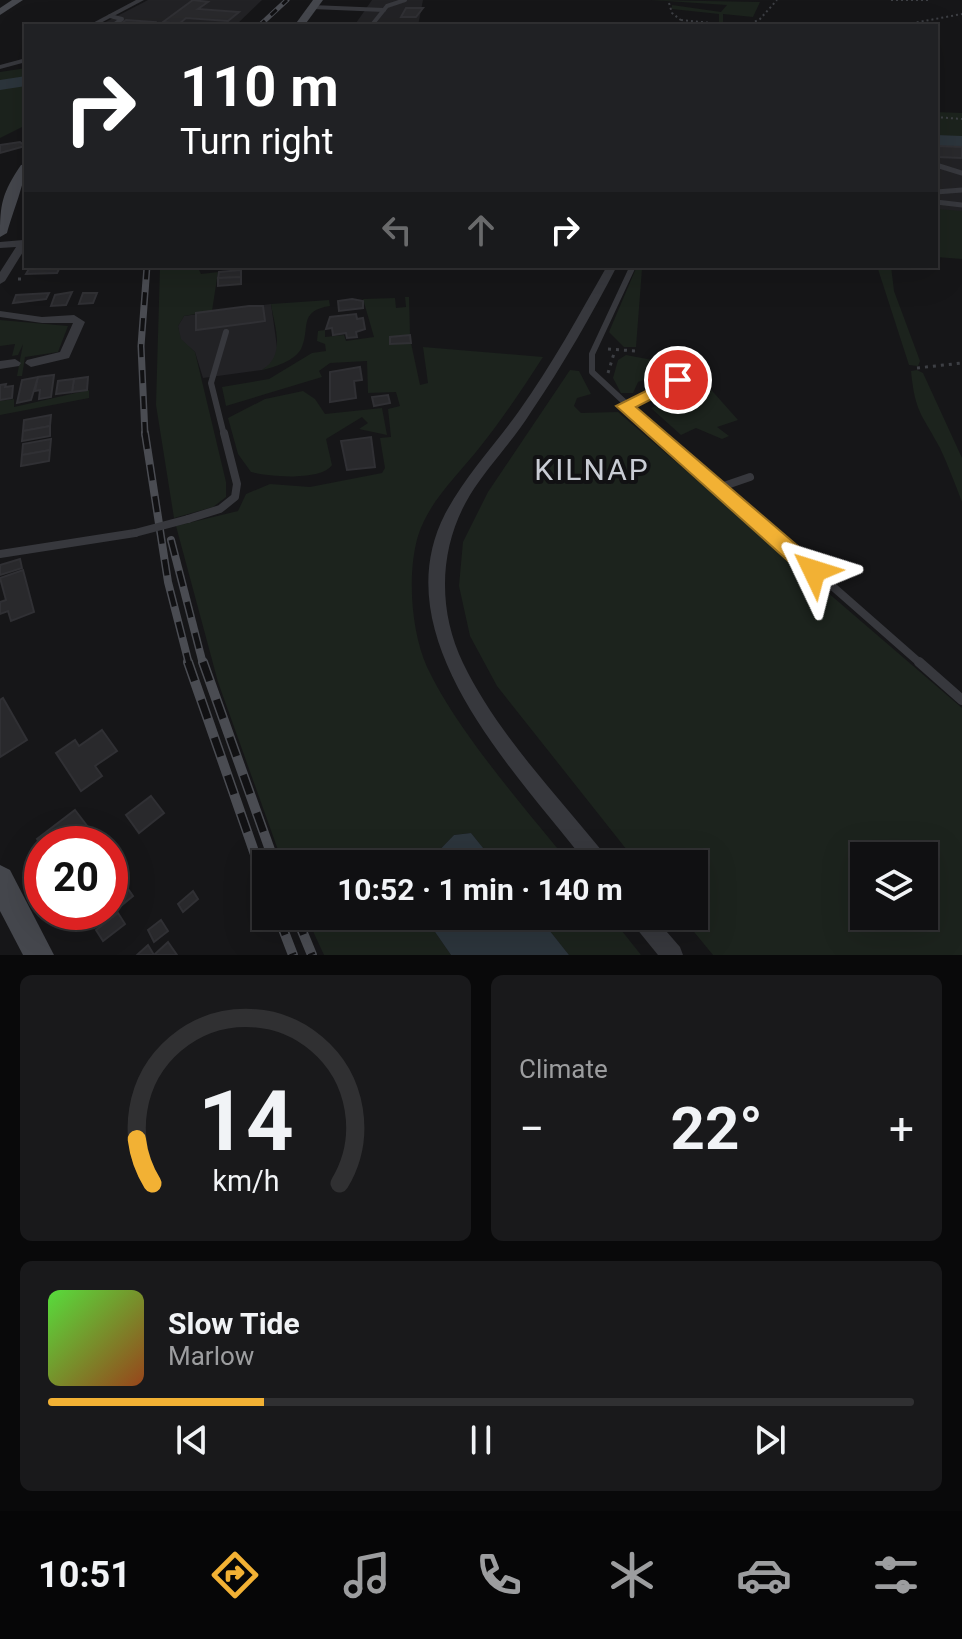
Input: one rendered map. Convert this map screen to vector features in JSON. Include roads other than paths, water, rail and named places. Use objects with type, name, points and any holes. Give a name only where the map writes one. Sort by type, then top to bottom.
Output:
[{"type":"street","points":[[0,12],[18,0]]},
{"type":"street","points":[[94,24],[141,0]]},
{"type":"street","points":[[300,24],[315,4]]},
{"type":"street","points":[[0,67],[24,61]]},
{"type":"street","points":[[0,233],[11,190],[24,171]]},
{"type":"street","points":[[0,245],[24,239]]},
{"type":"street","points":[[0,281],[20,258]]},
{"type":"street","points":[[590,850],[465,684],[439,622],[436,580],[437,554],[449,520],[464,492],[537,394],[611,268]]},
{"type":"street","points":[[0,314],[42,320],[74,318],[79,322],[67,353],[59,358],[31,363]]},
{"type":"street","points":[[0,365],[15,363]]},
{"type":"street","points":[[0,880],[39,955]]},
{"type":"street","points":[[651,930],[672,955]]},
{"type":"lane","points":[[373,24],[384,10],[405,0]]},
{"type":"lane","points":[[315,4],[384,10]]},
{"type":"lane","points":[[110,16],[122,19],[115,24]]},
{"type":"lane","points":[[938,166],[962,173]]},
{"type":"lane","points":[[938,192],[962,190]]},
{"type":"lane","points":[[938,202],[962,205]]},
{"type":"lane","points":[[632,268],[590,362],[600,382],[962,700]]},
{"type":"lane","points":[[0,554],[135,533],[220,509],[235,497],[237,484],[211,383],[226,332]]},
{"type":"lane","points":[[624,406],[678,380]]},
{"type":"lane","points":[[718,488],[750,477]]},
{"type":"waterway","points":[[0,85],[24,81]]},
{"type":"waterway","points":[[938,141],[962,142]]},
{"type":"railway","points":[[261,24],[287,0]]},
{"type":"railway","points":[[145,435],[141,346],[147,268]]},
{"type":"railway","points":[[145,433],[168,582],[189,664]]},
{"type":"railway","points":[[171,540],[203,664]]},
{"type":"railway","points":[[188,662],[253,850]]},
{"type":"railway","points":[[203,662],[270,850]]},
{"type":"railway","points":[[283,930],[293,955]]},
{"type":"railway","points":[[302,930],[312,955]]},
{"type":"district","name":"KILNAP","points":[[592,469]]}]
